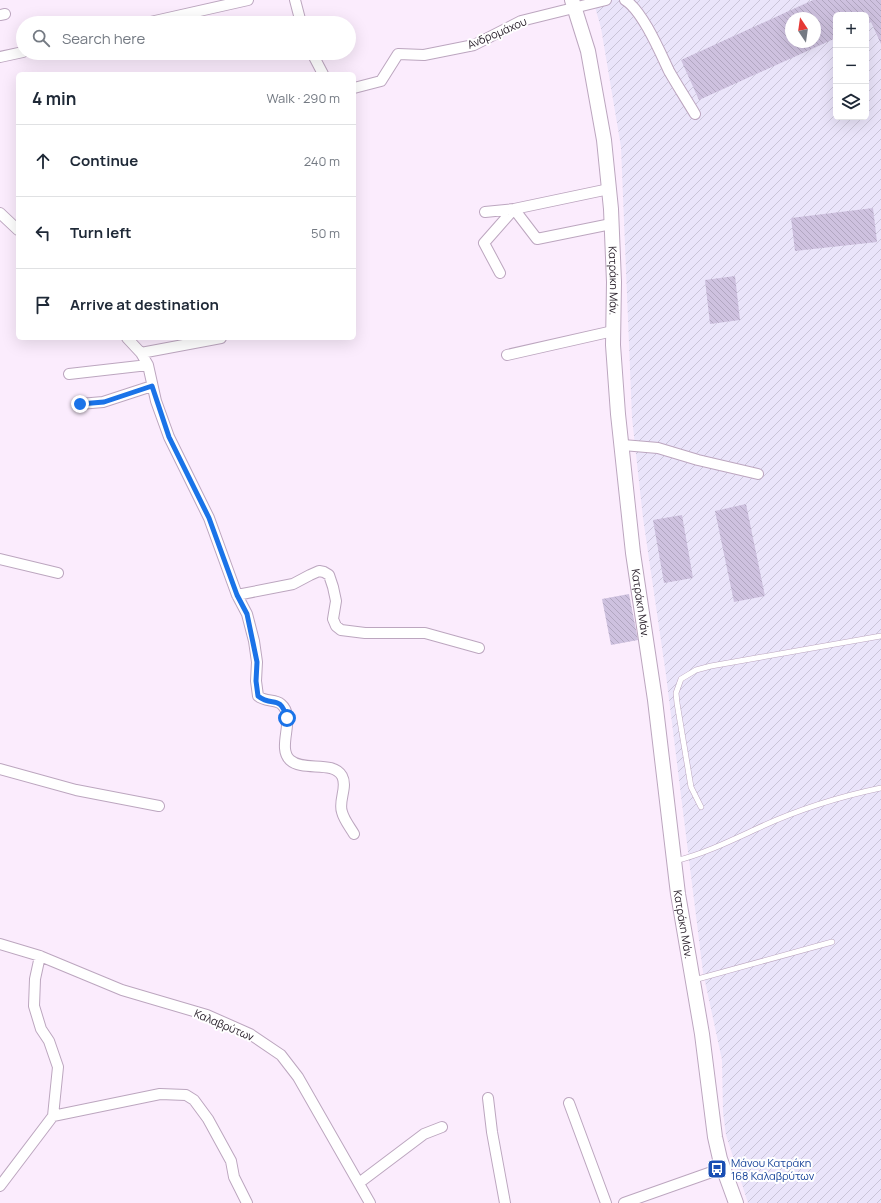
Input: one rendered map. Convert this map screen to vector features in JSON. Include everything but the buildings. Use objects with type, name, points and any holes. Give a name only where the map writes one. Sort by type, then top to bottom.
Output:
[{"type":"street","points":[[177,16],[248,0]]},
{"type":"street","points":[[295,0],[299,16]]},
{"type":"street","name":"Ανδρομάχου","points":[[356,87],[381,81],[398,54],[424,55],[474,45],[521,21],[573,4],[606,0]]},
{"type":"street","points":[[626,0],[634,9],[653,38],[669,71],[695,114]]},
{"type":"street","name":"Κατράκη Μάν.","points":[[573,4],[588,51],[604,140],[612,224],[614,282],[613,331],[618,414],[623,445],[633,553],[655,700],[674,861],[706,1061],[715,1137],[723,1168],[736,1203]]},
{"type":"street","points":[[0,57],[16,54]]},
{"type":"street","points":[[316,60],[322,72]]},
{"type":"street","points":[[484,212],[514,209],[609,189]]},
{"type":"street","points":[[514,209],[537,239],[612,224]]},
{"type":"street","points":[[500,274],[484,243],[514,209]]},
{"type":"street","points":[[0,213],[16,228]]},
{"type":"street","points":[[507,354],[613,331]]},
{"type":"street","points":[[129,340],[141,353],[148,365],[152,386],[169,437],[209,518],[237,595],[247,614],[254,641],[257,662],[256,681],[258,696],[263,700],[280,703],[285,711],[287,718],[285,739],[287,756],[293,762],[335,770],[342,775],[344,786],[341,812],[354,834]]},
{"type":"street","points":[[141,353],[210,340]]},
{"type":"street","points":[[69,374],[148,365]]},
{"type":"street","points":[[80,404],[104,402],[152,386]]},
{"type":"street","points":[[623,445],[658,448],[698,460],[758,474]]},
{"type":"street","points":[[0,559],[58,573]]},
{"type":"street","points":[[237,595],[293,584],[310,574],[319,571],[324,572],[329,575],[334,587],[336,600],[333,619],[336,626],[341,630],[365,633],[425,633],[479,648]]},
{"type":"street","points":[[0,769],[76,790],[158,806]]},
{"type":"street","name":"Καλαβρύτων","points":[[0,944],[40,956],[122,990],[207,1015],[250,1034],[281,1055],[298,1077],[370,1203]]},
{"type":"street","points":[[0,1186],[53,1116],[58,1067],[49,1041],[41,1029],[34,1006],[35,979],[40,956]]},
{"type":"street","points":[[53,1116],[160,1094],[186,1095],[194,1100],[208,1119],[231,1161],[234,1177],[247,1203]]},
{"type":"street","points":[[488,1098],[492,1132],[505,1203]]},
{"type":"street","points":[[569,1103],[606,1203]]},
{"type":"street","points":[[358,1183],[424,1134],[442,1127]]},
{"type":"street","points":[[624,1203],[723,1168]]},
{"type":"lane","points":[[701,807],[691,787],[677,703],[676,693],[681,679],[696,670],[711,666],[881,636]]},
{"type":"lane","points":[[674,861],[712,850],[754,830],[811,807],[881,788]]},
{"type":"lane","points":[[693,980],[832,942]]},
{"type":"shaded area","points":[[593,0],[881,0],[881,1203],[748,1203],[726,1135],[723,1112],[722,1060],[703,972],[666,675],[643,518],[632,418],[621,147],[601,28]]},
{"type":"place","name":"Μάνου Κατράκη 168 Καλαβρύτων","points":[[717,1169]]},
{"type":"route","points":[[80,404],[104,402],[152,386],[162,419],[175,452],[209,518],[237,595],[247,614],[254,641],[257,662],[256,681],[258,696],[263,700],[280,703],[283,706],[287,718]]}]
